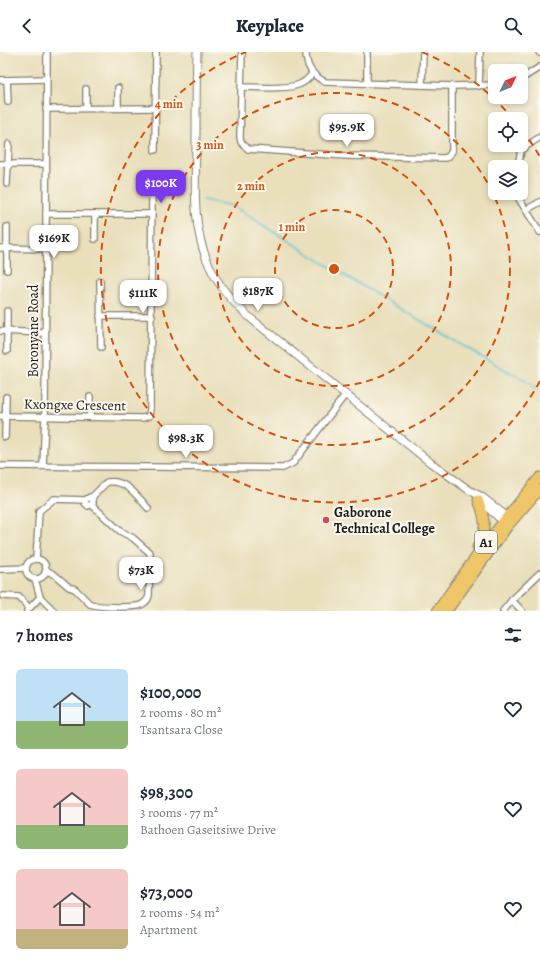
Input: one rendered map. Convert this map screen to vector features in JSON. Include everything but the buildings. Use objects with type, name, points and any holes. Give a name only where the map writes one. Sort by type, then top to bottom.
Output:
[{"type":"highway","name":"A1","points":[[447,611],[507,521],[540,476]]},
{"type":"highway","name":"A1","points":[[437,611],[456,583],[507,521],[540,489]]},
{"type":"highway","points":[[456,583],[481,542],[483,535],[485,520],[478,500]]},
{"type":"street","name":"Boronyane Road","points":[[43,466],[45,416],[45,164],[47,52]]},
{"type":"street","points":[[155,150],[156,52]]},
{"type":"street","points":[[196,52],[196,210],[202,247],[209,266],[228,296],[245,314],[345,395],[431,462],[482,497],[507,521]]},
{"type":"street","points":[[242,52],[240,137],[244,147],[254,150],[346,156],[448,157],[452,151],[452,86]]},
{"type":"street","points":[[306,52],[308,66],[312,74],[325,82],[452,86],[488,85]]},
{"type":"street","points":[[367,52],[367,84]]},
{"type":"street","points":[[422,85],[423,52]]},
{"type":"street","points":[[479,86],[480,52]]},
{"type":"street","points":[[528,75],[540,67]]},
{"type":"street","points":[[242,87],[300,85],[312,74]]},
{"type":"street","points":[[0,80],[46,79]]},
{"type":"street","points":[[7,80],[8,102]]},
{"type":"street","points":[[86,88],[86,108]]},
{"type":"street","points":[[118,88],[118,108]]},
{"type":"street","points":[[46,109],[156,108]]},
{"type":"street","points":[[519,160],[521,150],[540,137]]},
{"type":"street","points":[[7,184],[9,144]]},
{"type":"street","points":[[0,164],[45,164]]},
{"type":"street","points":[[100,316],[152,316],[152,194]]},
{"type":"street","points":[[521,200],[540,232]]},
{"type":"street","points":[[526,210],[540,202]]},
{"type":"street","points":[[46,214],[152,214]]},
{"type":"street","points":[[95,214],[95,239]]},
{"type":"street","points":[[7,227],[8,270]]},
{"type":"street","points":[[0,248],[45,249]]},
{"type":"street","points":[[100,281],[101,347]]},
{"type":"street","points":[[6,351],[7,311]]},
{"type":"street","name":"Kxongxe Crescent","points":[[3,416],[143,418],[149,416],[152,316]]},
{"type":"street","points":[[0,331],[45,333]]},
{"type":"street","points":[[0,466],[283,468],[293,462],[345,395]]},
{"type":"street","points":[[6,397],[3,416],[6,437]]},
{"type":"street","points":[[90,397],[90,417]]},
{"type":"street","points":[[36,559],[39,512],[54,499],[85,500],[88,497],[91,498],[107,482],[119,482],[125,484],[148,508]]},
{"type":"street","points":[[470,490],[478,500],[507,521]]},
{"type":"street","points":[[46,570],[42,576],[35,579],[28,576],[26,568],[29,561],[36,559],[43,562],[46,570],[55,575],[68,587],[75,589],[94,606],[135,607],[143,604],[148,599],[150,553],[131,536],[120,531],[92,504],[93,501],[91,498]]},
{"type":"street","points":[[85,500],[86,505],[92,504]]},
{"type":"street","points":[[0,569],[26,568]]},
{"type":"street","points":[[503,611],[512,600],[540,573]]},
{"type":"street","points":[[35,579],[40,597],[54,611]]},
{"type":"street","points":[[3,596],[19,597],[28,610],[40,597]]},
{"type":"street","points":[[512,600],[522,611]]},
{"type":"waterway","points":[[203,200],[233,206],[327,265],[465,347],[524,380],[540,392]]},
{"type":"place","name":"Gaborone Technical College","points":[[326,520]]}]
